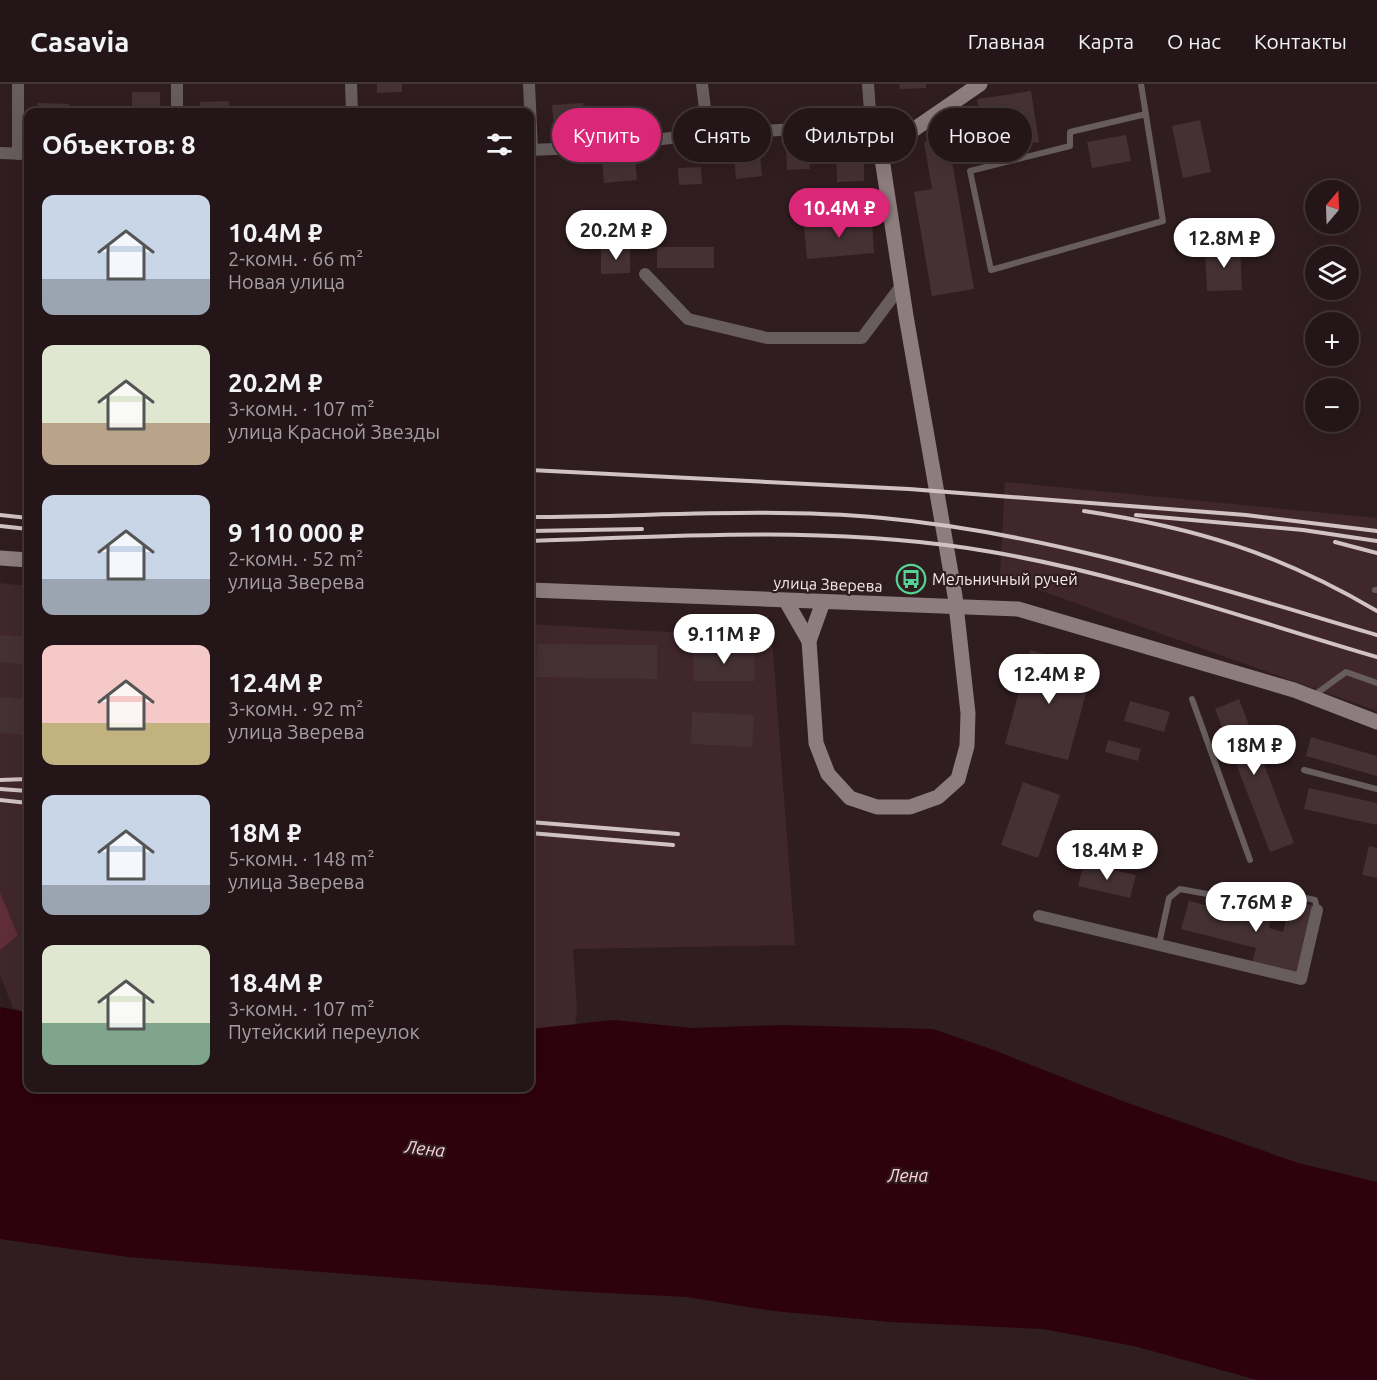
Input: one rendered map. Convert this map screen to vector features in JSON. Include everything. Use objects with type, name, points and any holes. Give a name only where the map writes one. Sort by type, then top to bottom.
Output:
[{"type":"street","points":[[0,153],[23,154],[18,84]]},
{"type":"street","points":[[177,84],[177,108]]},
{"type":"street","points":[[351,84],[352,108]]},
{"type":"street","points":[[529,84],[530,108]]},
{"type":"street","points":[[702,84],[705,108]]},
{"type":"street","points":[[868,84],[870,108]]},
{"type":"street","points":[[916,128],[980,84]]},
{"type":"street","points":[[534,150],[578,148],[673,138]]},
{"type":"street","points":[[823,602],[809,641],[816,743],[828,774],[850,798],[877,807],[910,807],[938,797],[958,779],[967,746],[968,713],[956,596],[906,316],[882,162]]},
{"type":"street","points":[[645,274],[688,319],[767,338],[862,338],[901,286]]},
{"type":"street","points":[[0,558],[24,560]]},
{"type":"street","name":"улица Зверева","points":[[534,590],[1018,609],[1294,690],[1377,722]]},
{"type":"street","points":[[786,601],[809,641]]},
{"type":"street","points":[[1040,916],[1301,979],[1317,910]]},
{"type":"lane","points":[[1141,84],[1146,114],[1163,221],[991,270],[970,171],[1070,146],[1070,132],[1146,114]]},
{"type":"lane","points":[[1312,697],[1346,672],[1377,682]]},
{"type":"lane","points":[[1192,699],[1250,860]]},
{"type":"lane","points":[[1304,770],[1377,789]]},
{"type":"lane","points":[[1159,944],[1169,898],[1180,889],[1256,903],[1277,892],[1315,900],[1317,910]]},
{"type":"shaded area","points":[[1005,482],[1377,518],[1377,711],[1000,576]]},
{"type":"shaded area","points":[[0,583],[24,586],[24,1012],[13,1008],[0,975],[0,950],[18,934],[0,892]]},
{"type":"shaded area","points":[[534,624],[772,638],[795,945],[573,949],[577,1009],[575,1026],[534,1029]]},
{"type":"shaded area","points":[[0,892],[18,935],[0,950]]},
{"type":"water","name":"Лена","points":[[0,1007],[24,1012],[24,1092],[534,1092],[534,1029],[614,1020],[692,1028],[782,1025],[933,1029],[991,1049],[1125,1102],[1298,1163],[1377,1182],[1377,1380],[1257,1380],[1134,1346],[1043,1329],[891,1322],[774,1311],[686,1297],[568,1291],[128,1257],[0,1239]]},
{"type":"building","points":[[377,84],[402,84],[402,92],[377,93]]},
{"type":"building","points":[[899,84],[926,84],[926,88],[900,89]]},
{"type":"building","points":[[1031,91],[1039,142],[1032,143],[1032,108],[978,108],[977,99]]},
{"type":"building","points":[[132,92],[160,92],[160,108],[132,108]]},
{"type":"building","points":[[229,101],[229,108],[200,108],[200,102]]},
{"type":"building","points":[[38,103],[69,104],[69,108],[38,108]]},
{"type":"building","points":[[583,103],[584,108],[552,108],[552,105]]},
{"type":"building","points":[[1200,120],[1211,172],[1183,178],[1172,126]]},
{"type":"building","points":[[1126,135],[1131,161],[1092,168],[1087,142]]},
{"type":"building","points":[[928,141],[928,162],[952,162],[974,289],[932,296],[914,192],[932,189],[924,142]]},
{"type":"building","points":[[602,162],[635,162],[637,180],[604,183]]},
{"type":"building","points":[[734,162],[761,162],[762,176],[736,179]]},
{"type":"building","points":[[787,162],[810,162],[810,169],[787,170]]},
{"type":"building","points":[[836,162],[864,162],[864,181],[837,182]]},
{"type":"building","points":[[701,167],[702,184],[679,185],[678,168]]},
{"type":"building","points":[[873,190],[875,206],[850,211],[847,194]]},
{"type":"building","points":[[872,220],[874,253],[807,259],[804,226]]},
{"type":"building","points":[[657,247],[714,247],[714,268],[657,268]]},
{"type":"building","points":[[1240,247],[1242,290],[1207,291],[1205,249]]},
{"type":"building","points":[[630,248],[630,273],[601,274],[601,249]]},
{"type":"building","points":[[0,635],[24,637],[24,665],[0,662]]},
{"type":"building","points":[[537,644],[657,645],[657,679],[536,677]]},
{"type":"building","points":[[754,648],[755,681],[693,681],[693,649]]},
{"type":"building","points":[[1030,650],[1093,667],[1068,760],[1005,744]]},
{"type":"building","points":[[0,697],[24,699],[24,735],[0,733]]},
{"type":"building","points":[[1239,699],[1294,843],[1270,852],[1215,709]]},
{"type":"building","points":[[1130,701],[1170,712],[1164,732],[1124,721]]},
{"type":"building","points":[[692,712],[754,715],[752,747],[691,744]]},
{"type":"building","points":[[1311,737],[1377,756],[1377,776],[1306,756]]},
{"type":"building","points":[[1108,740],[1141,749],[1138,761],[1105,752]]},
{"type":"building","points":[[1023,782],[1060,795],[1038,858],[1001,845]]},
{"type":"building","points":[[1309,788],[1377,803],[1377,825],[1304,809]]},
{"type":"building","points":[[1369,846],[1377,848],[1377,878],[1362,875]]},
{"type":"building","points":[[1084,863],[1136,875],[1130,898],[1078,886]]},
{"type":"building","points":[[1291,900],[1314,906],[1297,974],[1252,963],[1256,948],[1181,929],[1189,901],[1270,921],[1269,928],[1283,932]]},
{"type":"railway","points":[[534,470],[909,489],[1246,515],[1377,531]]},
{"type":"railway","points":[[1084,511],[1164,526],[1236,546],[1305,573],[1377,611]]},
{"type":"railway","points":[[534,517],[795,513],[883,518],[946,526],[1009,536],[1133,564],[1377,635]]},
{"type":"railway","points":[[0,515],[24,518]]},
{"type":"railway","points":[[1136,515],[1303,530],[1377,541]]},
{"type":"railway","points":[[0,526],[24,529]]},
{"type":"railway","points":[[534,531],[642,529]]},
{"type":"railway","points":[[534,541],[703,535],[819,535],[934,544],[992,552],[1089,572],[1377,657]]},
{"type":"railway","points":[[1335,542],[1377,553]]},
{"type":"railway","points":[[0,780],[24,779]]},
{"type":"railway","points":[[0,789],[24,791]]},
{"type":"railway","points":[[0,800],[24,803]]},
{"type":"railway","points":[[534,822],[678,834]]},
{"type":"railway","points":[[534,833],[673,845]]},
{"type":"place","name":"Мельничный ручей","points":[[911,579]]}]
